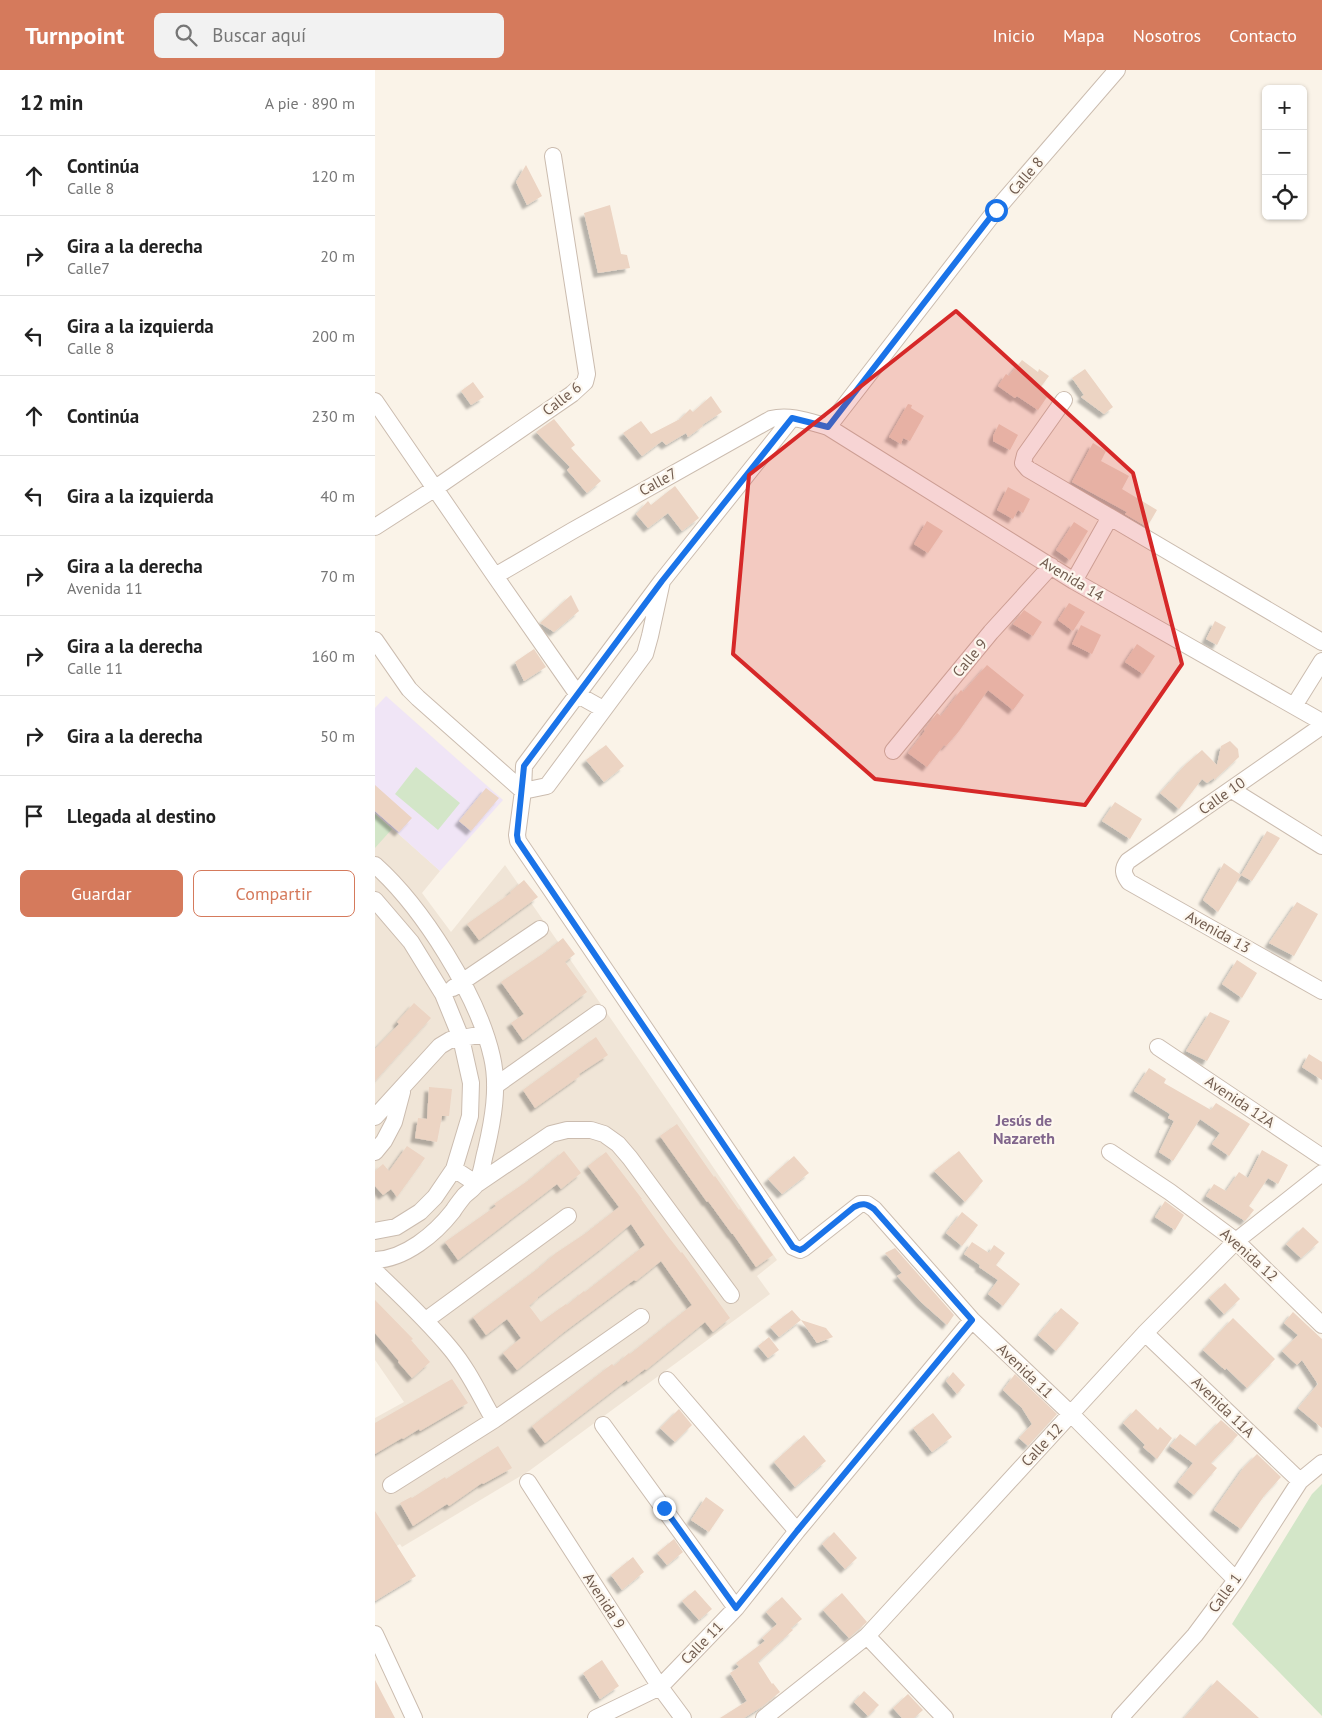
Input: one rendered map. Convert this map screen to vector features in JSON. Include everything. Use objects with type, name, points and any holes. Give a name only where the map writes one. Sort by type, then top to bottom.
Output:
[{"type":"street","name":"Calle 8","points":[[828,427],[996,210],[1117,70]]},
{"type":"street","name":"Calle 6","points":[[375,527],[434,489],[572,394],[585,382],[587,374],[553,156]]},
{"type":"street","points":[[1064,400],[1025,455],[1023,463],[1028,469],[1322,642]]},
{"type":"street","points":[[375,401],[434,489],[579,695],[603,709]]},
{"type":"street","name":"Calle7","points":[[495,576],[771,419],[781,416],[828,427]]},
{"type":"street","points":[[523,791],[524,766],[579,695],[662,581],[792,418]]},
{"type":"street","name":"Avenida 14","points":[[828,427],[1074,581],[1322,722]]},
{"type":"street","points":[[1074,581],[1110,517]]},
{"type":"street","name":"Calle 9","points":[[893,751],[991,632],[1051,566]]},
{"type":"street","points":[[523,791],[547,786],[645,654],[662,581]]},
{"type":"street","points":[[375,640],[409,689],[523,791]]},
{"type":"street","points":[[1294,706],[1322,661]]},
{"type":"street","name":"Calle 10","points":[[1124,867],[1128,861],[1322,726]]},
{"type":"street","points":[[1232,790],[1322,846]]},
{"type":"street","name":"Avenida 11","points":[[523,791],[517,835],[518,841],[793,1247],[800,1250],[804,1248],[860,1204],[867,1204],[874,1209],[972,1320],[1071,1414],[1236,1580]]},
{"type":"street","points":[[375,865],[427,925],[462,982],[485,1034],[492,1058],[495,1086],[490,1131],[477,1184]]},
{"type":"street","name":"Avenida 13","points":[[1124,867],[1124,875],[1129,882],[1322,991]]},
{"type":"street","points":[[375,900],[411,942],[443,994],[461,1038],[471,1082],[470,1116],[454,1169],[435,1197],[420,1212],[396,1227],[376,1232]]},
{"type":"street","points":[[411,942],[427,925]]},
{"type":"street","points":[[443,994],[540,929]]},
{"type":"street","points":[[495,1086],[598,1013]]},
{"type":"street","points":[[375,1117],[440,1046],[450,1040],[485,1034]]},
{"type":"street","name":"Avenida 12A","points":[[1158,1047],[1322,1156]]},
{"type":"street","points":[[375,1152],[384,1141],[394,1122],[406,1083]]},
{"type":"street","points":[[375,1260],[384,1260],[413,1248],[449,1216],[464,1196],[477,1184],[551,1134],[578,1129],[604,1134],[618,1144],[731,1296]]},
{"type":"street","name":"Avenida 12","points":[[1110,1152],[1170,1192],[1236,1241],[1322,1325]]},
{"type":"street","points":[[454,1169],[477,1184]]},
{"type":"street","name":"Calle 12","points":[[764,1718],[867,1636],[1145,1334],[1236,1241],[1320,1178]]},
{"type":"street","points":[[426,1320],[568,1216]]},
{"type":"street","points":[[375,1271],[426,1320],[451,1349],[494,1420]]},
{"type":"street","points":[[391,1485],[494,1420],[641,1317]]},
{"type":"street","name":"Calle 11","points":[[660,1687],[736,1608],[797,1531],[972,1320]]},
{"type":"street","name":"Avenida 11A","points":[[1145,1334],[1300,1481]]},
{"type":"street","points":[[667,1380],[797,1531]]},
{"type":"street","points":[[603,1425],[736,1608]]},
{"type":"street","name":"Calle 1","points":[[1120,1718],[1183,1649],[1236,1580],[1300,1481],[1322,1463]]},
{"type":"street","name":"Avenida 9","points":[[528,1482],[660,1687],[683,1718]]},
{"type":"street","points":[[375,1634],[414,1718]]},
{"type":"street","points":[[867,1636],[945,1718]]},
{"type":"street","points":[[596,1718],[660,1687]]},
{"type":"highlighted area","points":[[956,311],[1133,473],[1182,664],[1085,805],[875,779],[733,654],[749,475]]},
{"type":"shaded area","points":[[386,696],[503,800],[440,871],[375,813],[375,708]]},
{"type":"shaded area","points":[[375,813],[440,871],[422,893],[451,932],[505,865],[777,1260],[757,1276],[770,1294],[529,1471],[402,1547],[400,1544],[375,1559],[375,1418],[404,1402],[375,1360]]},
{"type":"green space","points":[[416,767],[460,803],[438,830],[395,794]]},
{"type":"green space","points":[[375,814],[392,829],[375,848]]},
{"type":"green space","points":[[1322,1484],[1322,1716],[1232,1624],[1312,1494]]},
{"type":"building","points":[[526,165],[542,196],[527,205],[516,182]]},
{"type":"building","points":[[610,205],[621,254],[627,255],[630,268],[598,273],[584,213]]},
{"type":"building","points":[[1022,360],[1038,372],[1039,369],[1049,376],[1040,388],[1047,393],[1047,397],[1038,410],[1017,396],[1015,398],[998,386],[1006,374],[1009,376]]},
{"type":"building","points":[[1085,369],[1113,407],[1104,414],[1081,397],[1084,395],[1072,378]]},
{"type":"building","points":[[473,382],[484,397],[471,405],[461,391]]},
{"type":"building","points":[[711,396],[722,412],[688,437],[686,433],[666,445],[662,441],[642,456],[623,433],[641,421],[651,434],[680,419],[690,409],[693,412]]},
{"type":"building","points":[[908,404],[912,405],[911,408],[924,416],[910,441],[903,438],[901,444],[889,437]]},
{"type":"building","points":[[554,419],[575,445],[571,448],[601,481],[587,493],[567,470],[570,467],[536,432]]},
{"type":"building","points":[[999,424],[1018,435],[1010,450],[993,441],[993,436]]},
{"type":"building","points":[[1093,443],[1106,451],[1101,461],[1129,476],[1122,489],[1157,510],[1147,527],[1125,514],[1127,512],[1072,482]]},
{"type":"building","points":[[675,486],[699,518],[682,531],[668,513],[648,528],[636,514],[648,501],[651,505]]},
{"type":"building","points":[[1008,487],[1030,499],[1023,513],[1018,510],[1013,519],[997,510]]},
{"type":"building","points":[[927,521],[943,531],[928,553],[914,544]]},
{"type":"building","points":[[1074,522],[1088,531],[1070,560],[1056,550]]},
{"type":"building","points":[[571,595],[579,611],[554,632],[540,623]]},
{"type":"building","points":[[1069,603],[1085,612],[1073,631],[1058,620]]},
{"type":"building","points":[[1024,610],[1042,622],[1033,636],[1013,624]]},
{"type":"building","points":[[1215,621],[1226,627],[1217,645],[1206,639]]},
{"type":"building","points":[[1081,625],[1101,635],[1092,654],[1072,644]]},
{"type":"building","points":[[1137,644],[1155,656],[1143,674],[1125,662]]},
{"type":"building","points":[[534,649],[546,667],[524,681],[515,662]]},
{"type":"building","points":[[987,665],[1024,695],[1013,710],[988,690],[959,731],[946,746],[944,745],[927,767],[908,753],[937,713],[941,716],[961,690],[963,692]]},
{"type":"building","points":[[1230,741],[1238,749],[1239,757],[1214,780],[1214,778],[1207,783],[1202,779],[1179,809],[1160,793],[1186,764],[1202,750],[1217,765],[1221,746]]},
{"type":"building","points":[[606,745],[624,766],[604,782],[586,760]]},
{"type":"building","points":[[375,785],[412,818],[399,832],[375,811]]},
{"type":"building","points":[[486,788],[499,798],[471,831],[459,821]]},
{"type":"building","points":[[1115,802],[1142,819],[1130,839],[1102,821]]},
{"type":"building","points":[[1267,831],[1280,838],[1252,881],[1241,875]]},
{"type":"building","points":[[1224,863],[1241,875],[1218,912],[1203,900]]},
{"type":"building","points":[[524,880],[538,897],[479,940],[467,924],[511,893]]},
{"type":"building","points":[[1297,902],[1318,914],[1294,956],[1269,943]]},
{"type":"building","points":[[563,938],[575,954],[565,962],[587,992],[523,1040],[511,1023],[524,1014],[501,982]]},
{"type":"building","points":[[1237,960],[1257,973],[1242,998],[1222,984]]},
{"type":"building","points":[[414,1003],[431,1018],[375,1081],[375,1049],[399,1024],[397,1022]]},
{"type":"building","points":[[1210,1012],[1230,1021],[1207,1061],[1186,1051]]},
{"type":"building","points":[[596,1037],[608,1055],[579,1074],[580,1076],[535,1108],[523,1090]]},
{"type":"building","points":[[1309,1054],[1322,1062],[1322,1080],[1302,1067]]},
{"type":"building","points":[[1149,1068],[1166,1079],[1164,1083],[1211,1110],[1216,1103],[1250,1124],[1229,1156],[1212,1144],[1220,1133],[1200,1119],[1173,1161],[1159,1152],[1174,1121],[1168,1118],[1170,1114],[1134,1091]]},
{"type":"building","points":[[429,1087],[452,1089],[449,1116],[442,1116],[437,1142],[415,1138],[418,1118],[427,1119]]},
{"type":"building","points":[[677,1124],[773,1255],[756,1267],[660,1136]]},
{"type":"building","points":[[407,1146],[425,1158],[397,1197],[391,1189],[383,1195],[375,1186],[375,1171],[383,1164],[389,1171]]},
{"type":"building","points":[[1262,1150],[1288,1165],[1278,1184],[1268,1178],[1249,1206],[1254,1210],[1245,1221],[1206,1196],[1214,1184],[1226,1191],[1239,1172],[1248,1178]]},
{"type":"building","points":[[564,1151],[581,1173],[561,1189],[557,1184],[458,1260],[445,1242],[496,1206],[494,1204],[529,1180]]},
{"type":"building","points":[[959,1151],[983,1181],[965,1202],[934,1171]]},
{"type":"building","points":[[606,1152],[730,1318],[713,1332],[705,1322],[646,1370],[628,1382],[627,1380],[545,1443],[532,1426],[612,1364],[614,1366],[630,1354],[692,1305],[661,1261],[564,1332],[517,1370],[503,1353],[521,1338],[507,1319],[486,1335],[473,1317],[619,1207],[588,1166]],"holes":[[[631,1224],[645,1245],[585,1292],[541,1322],[529,1306]]]},
{"type":"building","points":[[794,1156],[809,1173],[782,1194],[768,1179]]},
{"type":"building","points":[[1165,1201],[1184,1215],[1175,1230],[1155,1217]]},
{"type":"building","points":[[962,1212],[978,1225],[962,1246],[946,1233]]},
{"type":"building","points":[[1303,1227],[1319,1242],[1301,1258],[1286,1244]]},
{"type":"building","points":[[972,1242],[989,1253],[994,1245],[1005,1253],[996,1265],[1020,1284],[1003,1306],[988,1294],[998,1280],[964,1254]]},
{"type":"building","points":[[895,1248],[954,1315],[947,1325],[921,1302],[897,1276],[902,1273],[885,1253]]},
{"type":"building","points":[[1225,1283],[1240,1299],[1224,1314],[1209,1298]]},
{"type":"building","points":[[375,1300],[413,1339],[411,1340],[430,1362],[412,1378],[375,1333]]},
{"type":"building","points":[[1061,1308],[1079,1323],[1056,1351],[1038,1335]]},
{"type":"building","points":[[792,1310],[801,1320],[779,1337],[770,1327]]},
{"type":"building","points":[[1293,1312],[1322,1339],[1322,1428],[1298,1408],[1318,1384],[1302,1360],[1297,1365],[1282,1351],[1298,1335],[1284,1323]]},
{"type":"building","points":[[1233,1318],[1275,1359],[1247,1388],[1203,1350]]},
{"type":"building","points":[[801,1320],[826,1328],[833,1337],[817,1343]]},
{"type":"building","points":[[769,1337],[779,1350],[768,1358],[758,1346]]},
{"type":"building","points":[[953,1372],[965,1385],[957,1394],[946,1381]]},
{"type":"building","points":[[1015,1374],[1057,1414],[1028,1446],[1019,1438],[1032,1424],[1022,1408],[1003,1390]]},
{"type":"building","points":[[452,1379],[468,1403],[375,1454],[375,1423]]},
{"type":"building","points":[[679,1409],[692,1425],[675,1442],[660,1428]]},
{"type":"building","points":[[1136,1409],[1158,1430],[1160,1427],[1172,1438],[1157,1459],[1143,1447],[1145,1445],[1123,1423]]},
{"type":"building","points":[[933,1413],[952,1437],[932,1452],[913,1428]]},
{"type":"building","points":[[1221,1420],[1238,1435],[1211,1463],[1217,1468],[1194,1495],[1178,1482],[1193,1463],[1170,1446],[1180,1434],[1196,1446]]},
{"type":"building","points":[[804,1435],[826,1461],[795,1487],[774,1462]]},
{"type":"building","points":[[498,1446],[512,1468],[482,1483],[449,1506],[447,1504],[413,1526],[400,1503],[412,1498],[445,1477],[446,1479]]},
{"type":"building","points":[[1257,1454],[1281,1477],[1264,1496],[1241,1529],[1214,1510],[1244,1467]]},
{"type":"building","points":[[706,1497],[724,1510],[709,1532],[691,1520]]},
{"type":"building","points":[[375,1511],[416,1576],[375,1601]]},
{"type":"building","points":[[834,1532],[857,1558],[845,1569],[822,1544]]},
{"type":"building","points":[[674,1539],[683,1552],[667,1565],[657,1553]]},
{"type":"building","points":[[633,1557],[644,1572],[622,1590],[611,1575]]},
{"type":"building","points":[[695,1590],[712,1609],[699,1620],[682,1601]]},
{"type":"building","points":[[842,1593],[867,1622],[849,1638],[823,1610]]},
{"type":"building","points":[[782,1597],[802,1619],[791,1628],[793,1630],[758,1662],[772,1684],[780,1692],[744,1718],[720,1718],[747,1701],[730,1673],[739,1667],[736,1663],[765,1641],[762,1638],[777,1624],[766,1612]]},
{"type":"building","points":[[602,1660],[619,1686],[600,1699],[583,1673]]},
{"type":"building","points":[[375,1680],[395,1718],[375,1718]]},
{"type":"building","points":[[1217,1680],[1259,1718],[1184,1718]]},
{"type":"building","points":[[864,1691],[879,1705],[868,1716],[854,1702]]},
{"type":"building","points":[[908,1694],[923,1710],[914,1718],[902,1718],[893,1708]]},
{"type":"district","name":"Jesús de Nazareth","points":[[1024,1129]]},
{"type":"route","points":[[664,1508],[736,1608],[797,1531],[972,1320],[874,1209],[867,1204],[860,1204],[854,1207],[804,1248],[800,1250],[793,1247],[518,841],[524,766],[579,695],[662,581],[792,418],[828,427],[996,210]]}]
